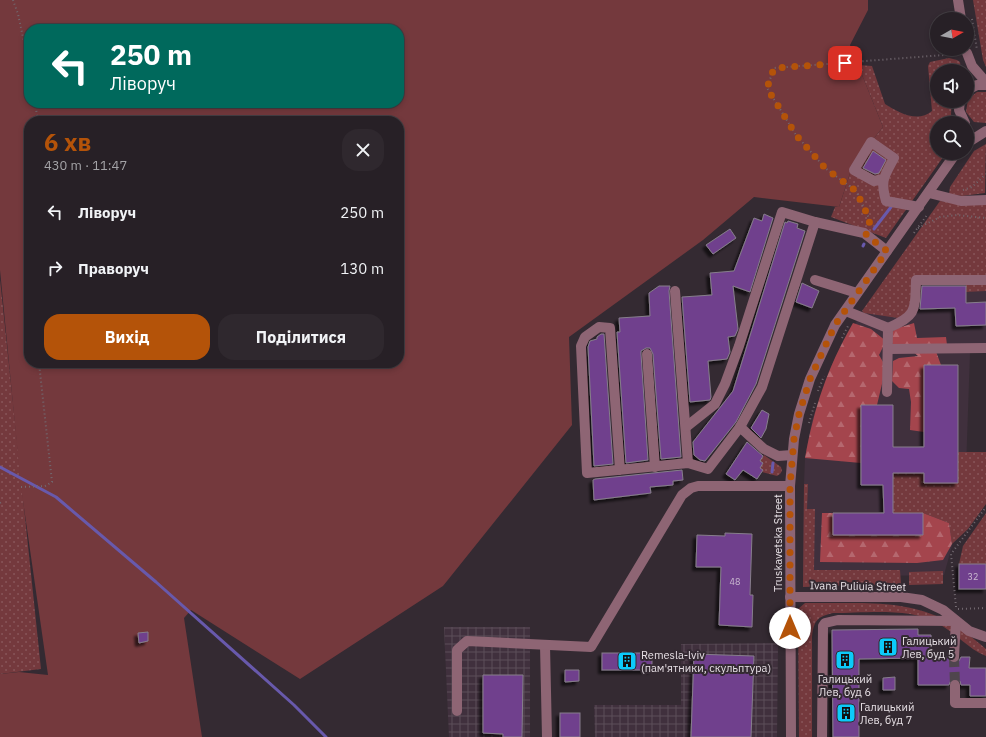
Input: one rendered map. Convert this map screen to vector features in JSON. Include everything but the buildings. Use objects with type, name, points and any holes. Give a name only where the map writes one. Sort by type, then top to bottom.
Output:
[{"type":"street","points":[[958,0],[960,12]]},
{"type":"street","points":[[968,56],[972,66],[986,83],[974,86]]},
{"type":"street","points":[[974,130],[986,131]]},
{"type":"street","points":[[974,138],[986,131]]},
{"type":"street","name":"Truskavetska Street","points":[[791,737],[790,486],[792,455],[799,414],[810,379],[835,325],[850,313],[857,293],[951,160]]},
{"type":"street","points":[[882,179],[882,187],[886,201],[919,207]]},
{"type":"street","points":[[929,193],[961,201],[986,200]]},
{"type":"street","points":[[686,427],[715,404],[725,384],[739,346],[782,212],[866,235],[887,251]]},
{"type":"street","points":[[620,470],[610,328],[599,327],[585,336],[581,346],[587,473],[688,464],[708,469],[740,427],[762,387],[815,222]]},
{"type":"street","points":[[814,280],[857,293]]},
{"type":"street","points":[[850,313],[888,328],[904,321],[915,308],[916,280],[986,280]]},
{"type":"street","points":[[675,291],[688,464]]},
{"type":"street","points":[[887,392],[888,328]]},
{"type":"street","points":[[888,349],[986,348]]},
{"type":"street","points":[[647,354],[655,467]]},
{"type":"street","points":[[740,427],[764,449],[778,456],[792,455]]},
{"type":"street","points":[[457,711],[457,650],[467,641],[591,647],[682,495],[688,490],[698,486],[790,486]]},
{"type":"street","name":"Ivana Puliuia Street","points":[[790,597],[901,596],[931,603],[969,631],[986,637]]},
{"type":"street","points":[[822,737],[823,626],[825,623],[838,620],[956,621],[954,657]]},
{"type":"street","points":[[545,645],[547,737]]},
{"type":"street","points":[[954,685],[955,703],[986,703]]},
{"type":"path","points":[[13,0],[18,14],[24,42]]},
{"type":"path","points":[[974,31],[978,52]]},
{"type":"path","points":[[866,235],[870,220],[856,191],[825,168],[796,135],[767,88],[774,68],[930,54]]},
{"type":"path","points":[[961,191],[972,187],[986,174]]},
{"type":"path","points":[[914,233],[940,196]]},
{"type":"path","points":[[918,228],[940,217],[957,215],[969,218],[986,218]]},
{"type":"path","points":[[841,339],[850,313]]},
{"type":"path","points":[[21,487],[45,486],[52,482],[40,368]]},
{"type":"path","points":[[817,394],[825,372]]},
{"type":"path","points":[[808,424],[815,401]]},
{"type":"path","points":[[986,507],[952,554],[956,609],[986,608]]},
{"type":"shaded area","points":[[0,0],[868,0],[868,10],[850,45],[883,127],[853,164],[839,207],[754,197],[703,240],[569,337],[572,425],[443,586],[300,679],[191,610],[184,618],[202,737],[0,737],[0,674],[19,672],[48,675],[21,487],[0,270]]},
{"type":"shaded area","points":[[973,0],[986,0],[986,67],[983,60]]},
{"type":"shaded area","points":[[949,58],[957,60],[960,64],[930,64],[930,88],[928,66],[930,62]]},
{"type":"shaded area","points":[[858,65],[872,66],[885,104],[896,111],[908,115],[921,116],[927,115],[932,111],[932,108],[951,108],[951,116],[930,116],[930,160],[941,160],[886,238],[831,217],[835,207],[839,207],[853,164],[883,127]]},
{"type":"shaded area","points":[[977,92],[986,92],[986,123],[974,122],[974,116],[969,116],[966,112],[967,108],[974,108],[974,94]]},
{"type":"shaded area","points":[[986,144],[985,193],[962,196],[949,194],[950,187],[968,160],[974,160],[974,151]]},
{"type":"shaded area","points":[[940,201],[986,205],[986,276],[918,277],[912,305],[905,316],[898,318],[864,313],[862,311]]},
{"type":"shaded area","points":[[893,268],[986,272],[986,352],[970,353],[965,498],[944,575],[803,577],[805,458],[812,420],[830,369],[844,340]]},
{"type":"shaded area","points":[[0,279],[41,669],[0,674]]},
{"type":"shaded area","points":[[986,283],[986,291],[966,292],[966,285]]},
{"type":"shaded area","points":[[958,452],[986,452],[986,504],[968,529],[952,544],[949,523],[923,513],[893,513],[893,473],[924,473],[924,483],[958,483]]},
{"type":"shaded area","points":[[764,455],[781,467],[782,471],[780,474],[777,476],[762,472],[763,470],[760,468],[763,463],[760,461]]},
{"type":"shaded area","points":[[804,484],[808,484],[807,509],[815,509],[814,570],[900,570],[901,584],[803,587]]},
{"type":"shaded area","points":[[986,513],[986,564],[959,564],[963,546]]},
{"type":"shaded area","points":[[943,571],[943,584],[909,585],[909,572]]},
{"type":"shaded area","points":[[805,603],[874,603],[909,607],[941,618],[965,632],[986,649],[986,656],[973,649],[937,623],[914,615],[872,612],[833,613],[823,616],[815,623],[812,637],[812,737],[799,737],[798,609]]},
{"type":"shaded area","points":[[444,627],[530,627],[530,737],[449,737]]},
{"type":"shaded area","points":[[778,643],[777,737],[595,737],[594,705],[681,705],[681,644]]},
{"type":"green space","points":[[853,323],[871,329],[886,341],[879,355],[886,367],[877,405],[861,405],[861,463],[805,458],[817,405],[836,356]]},
{"type":"green space","points":[[914,323],[917,338],[946,337],[947,345],[934,346],[941,365],[924,365],[924,432],[910,430],[911,402],[909,389],[899,388],[892,381],[893,361],[899,358],[918,356],[911,350],[893,346],[890,335],[895,329]]},
{"type":"green space","points":[[822,513],[833,513],[833,535],[923,535],[923,513],[949,523],[952,544],[943,560],[917,563],[820,562]]},
{"type":"waterway","points":[[874,229],[891,207]]},
{"type":"waterway","points":[[772,472],[773,463]]},
{"type":"waterway","points":[[0,467],[56,497],[156,582],[294,705],[326,737]]},
{"type":"tunnel","points":[[954,657],[955,685]]},
{"type":"place","name":"Галицький Лев, буд 5","points":[[888,647]]},
{"type":"place","name":"Галицький Лев, буд 6","points":[[845,660]]},
{"type":"place","name":"Remesla-lviv (пам'ятники, скульптура)","points":[[627,661]]},
{"type":"place","name":"Галицький Лев, буд 7","points":[[846,713]]},
{"type":"route","points":[[790,628],[790,486],[792,455],[799,414],[810,379],[835,325],[887,251],[866,235],[870,220],[856,191],[825,168],[796,135],[767,88],[774,68],[845,63]]}]
